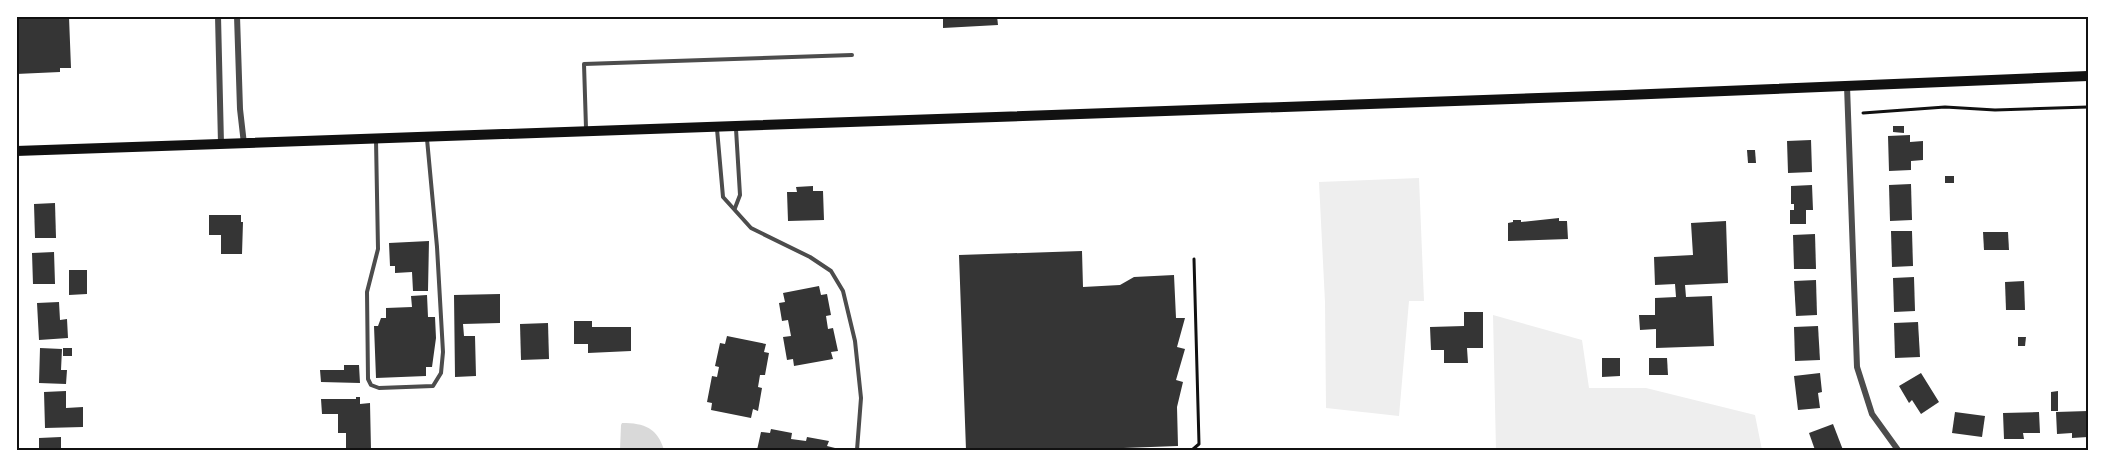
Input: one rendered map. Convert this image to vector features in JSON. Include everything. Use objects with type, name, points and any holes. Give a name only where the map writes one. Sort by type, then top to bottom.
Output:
[{"type":"main road","points":[[16,151],[717,128],[2088,76]]},
{"type":"street","points":[[218,16],[221,144]]},
{"type":"street","points":[[237,16],[240,109],[244,144]]},
{"type":"street","points":[[1847,86],[1857,367],[1872,414],[1898,450]]},
{"type":"lane","points":[[586,132],[584,64],[852,55]]},
{"type":"lane","points":[[735,208],[740,195],[736,127]]},
{"type":"lane","points":[[717,128],[723,196],[751,228],[810,256],[831,271],[843,291],[855,341],[861,398],[857,450]]},
{"type":"lane","points":[[376,139],[378,249],[367,292],[367,303],[368,379],[371,385],[379,388],[433,386],[441,374],[443,352],[437,247],[427,138]]},
{"type":"path","points":[[1863,113],[1945,107],[1995,110],[2088,108]]},
{"type":"path","points":[[1192,450],[1199,444],[1194,259]]},
{"type":"shaded area","points":[[1419,178],[1424,301],[1409,301],[1399,416],[1326,408],[1325,302],[1319,182]]},
{"type":"shaded area","points":[[1493,315],[1582,340],[1589,388],[1646,388],[1755,415],[1762,450],[1496,450]]},
{"type":"shaded area","points":[[622,423],[649,428],[658,436],[664,450],[620,450]]},
{"type":"building","points":[[943,16],[997,16],[998,25],[943,28]]},
{"type":"building","points":[[69,17],[71,68],[60,68],[60,72],[16,74],[16,18]]},
{"type":"building","points":[[1893,126],[1904,126],[1904,133],[1893,132]]},
{"type":"building","points":[[1910,135],[1910,142],[1923,141],[1923,160],[1911,161],[1911,170],[1889,171],[1888,136]]},
{"type":"building","points":[[1811,140],[1812,172],[1788,173],[1787,141]]},
{"type":"building","points":[[1747,150],[1755,150],[1756,163],[1748,163]]},
{"type":"building","points":[[1945,176],[1954,176],[1954,183],[1945,183]]},
{"type":"building","points":[[1911,184],[1912,220],[1890,221],[1889,185]]},
{"type":"building","points":[[1812,185],[1813,210],[1806,210],[1806,224],[1790,224],[1790,210],[1794,210],[1794,204],[1791,204],[1791,186]]},
{"type":"building","points":[[813,186],[813,191],[823,191],[824,220],[788,221],[787,192],[797,192],[796,187]]},
{"type":"building","points":[[55,203],[56,238],[35,238],[34,204]]},
{"type":"building","points":[[209,215],[241,215],[241,222],[243,222],[242,254],[221,254],[221,235],[209,235]]},
{"type":"building","points":[[1559,218],[1559,221],[1567,221],[1568,239],[1508,241],[1508,223],[1513,220],[1521,220],[1521,222]]},
{"type":"building","points":[[1726,221],[1728,283],[1685,285],[1686,297],[1712,296],[1714,346],[1656,348],[1656,329],[1640,330],[1639,315],[1655,315],[1655,298],[1676,297],[1675,284],[1655,285],[1654,257],[1693,255],[1691,223]]},
{"type":"building","points":[[1891,231],[1912,231],[1913,266],[1892,267]]},
{"type":"building","points":[[1983,232],[2008,232],[2009,250],[1984,250]]},
{"type":"building","points":[[1815,234],[1816,269],[1794,269],[1793,235]]},
{"type":"building","points":[[429,241],[428,291],[413,291],[412,272],[395,273],[395,266],[390,266],[389,243]]},
{"type":"building","points":[[1082,251],[1083,287],[1120,285],[1134,277],[1174,275],[1176,318],[1185,318],[1177,347],[1185,349],[1176,380],[1183,382],[1177,407],[1178,446],[1069,450],[966,450],[959,255]]},
{"type":"building","points":[[54,252],[55,284],[33,284],[32,253]]},
{"type":"building","points":[[69,270],[87,270],[87,294],[69,295]]},
{"type":"building","points":[[1914,277],[1915,311],[1894,312],[1893,278]]},
{"type":"building","points":[[1816,280],[1817,315],[1796,316],[1794,281]]},
{"type":"building","points":[[2024,281],[2025,310],[2006,310],[2005,282]]},
{"type":"building","points":[[819,286],[821,295],[827,294],[831,315],[826,316],[828,329],[833,328],[838,351],[831,352],[833,359],[794,366],[793,359],[787,360],[783,337],[791,336],[788,320],[782,321],[779,303],[785,302],[783,293]]},
{"type":"building","points":[[500,294],[500,323],[463,324],[464,336],[475,336],[476,376],[455,377],[454,295]]},
{"type":"building","points":[[427,295],[428,317],[435,317],[436,338],[432,367],[426,367],[426,376],[376,378],[374,326],[378,326],[381,318],[386,318],[386,308],[412,307],[411,296]]},
{"type":"building","points":[[59,302],[60,320],[67,319],[68,338],[39,340],[37,303]]},
{"type":"building","points":[[1464,312],[1483,312],[1483,348],[1467,348],[1468,363],[1444,363],[1444,350],[1431,350],[1430,327],[1464,326]]},
{"type":"building","points":[[574,321],[592,321],[592,327],[631,327],[631,351],[588,353],[588,344],[574,344]]},
{"type":"building","points":[[1918,322],[1920,357],[1895,358],[1894,323]]},
{"type":"building","points":[[548,323],[549,359],[521,360],[520,324]]},
{"type":"building","points":[[1818,326],[1820,360],[1795,361],[1794,327]]},
{"type":"building","points":[[727,336],[766,344],[764,352],[769,353],[765,375],[760,375],[758,387],[762,388],[758,411],[753,409],[751,418],[711,410],[712,403],[707,402],[712,376],[717,377],[719,367],[715,366],[720,343],[725,344]]},
{"type":"building","points":[[2018,337],[2026,337],[2025,346],[2018,346]]},
{"type":"building","points":[[40,348],[62,349],[61,370],[67,370],[66,384],[39,383]]},
{"type":"building","points":[[63,348],[72,348],[72,356],[63,356]]},
{"type":"building","points":[[1602,358],[1620,358],[1620,376],[1602,377]]},
{"type":"building","points":[[1649,358],[1667,358],[1668,375],[1649,375]]},
{"type":"building","points":[[344,365],[359,365],[360,383],[321,382],[320,370],[344,370]]},
{"type":"building","points":[[1820,373],[1822,392],[1818,393],[1820,408],[1798,410],[1794,376]]},
{"type":"building","points":[[1921,373],[1939,402],[1921,414],[1912,400],[1909,403],[1899,386]]},
{"type":"building","points":[[66,391],[66,408],[83,407],[83,427],[45,428],[44,392]]},
{"type":"building","points":[[2058,391],[2058,411],[2051,411],[2051,392]]},
{"type":"building","points":[[360,397],[360,404],[370,403],[371,450],[346,450],[346,433],[338,433],[338,414],[322,414],[321,399],[356,399]]},
{"type":"building","points":[[2088,411],[2088,437],[2072,438],[2072,433],[2057,434],[2056,412]]},
{"type":"building","points":[[1955,412],[1985,416],[1982,437],[1952,433]]},
{"type":"building","points":[[2039,412],[2040,433],[2023,433],[2024,439],[2004,439],[2003,413]]},
{"type":"building","points":[[1833,424],[1843,450],[1815,450],[1809,433]]},
{"type":"building","points":[[771,429],[792,433],[791,439],[806,441],[807,437],[829,441],[827,446],[835,448],[834,450],[757,450],[761,432],[770,433]]},
{"type":"building","points":[[61,437],[61,450],[39,450],[39,438]]}]
